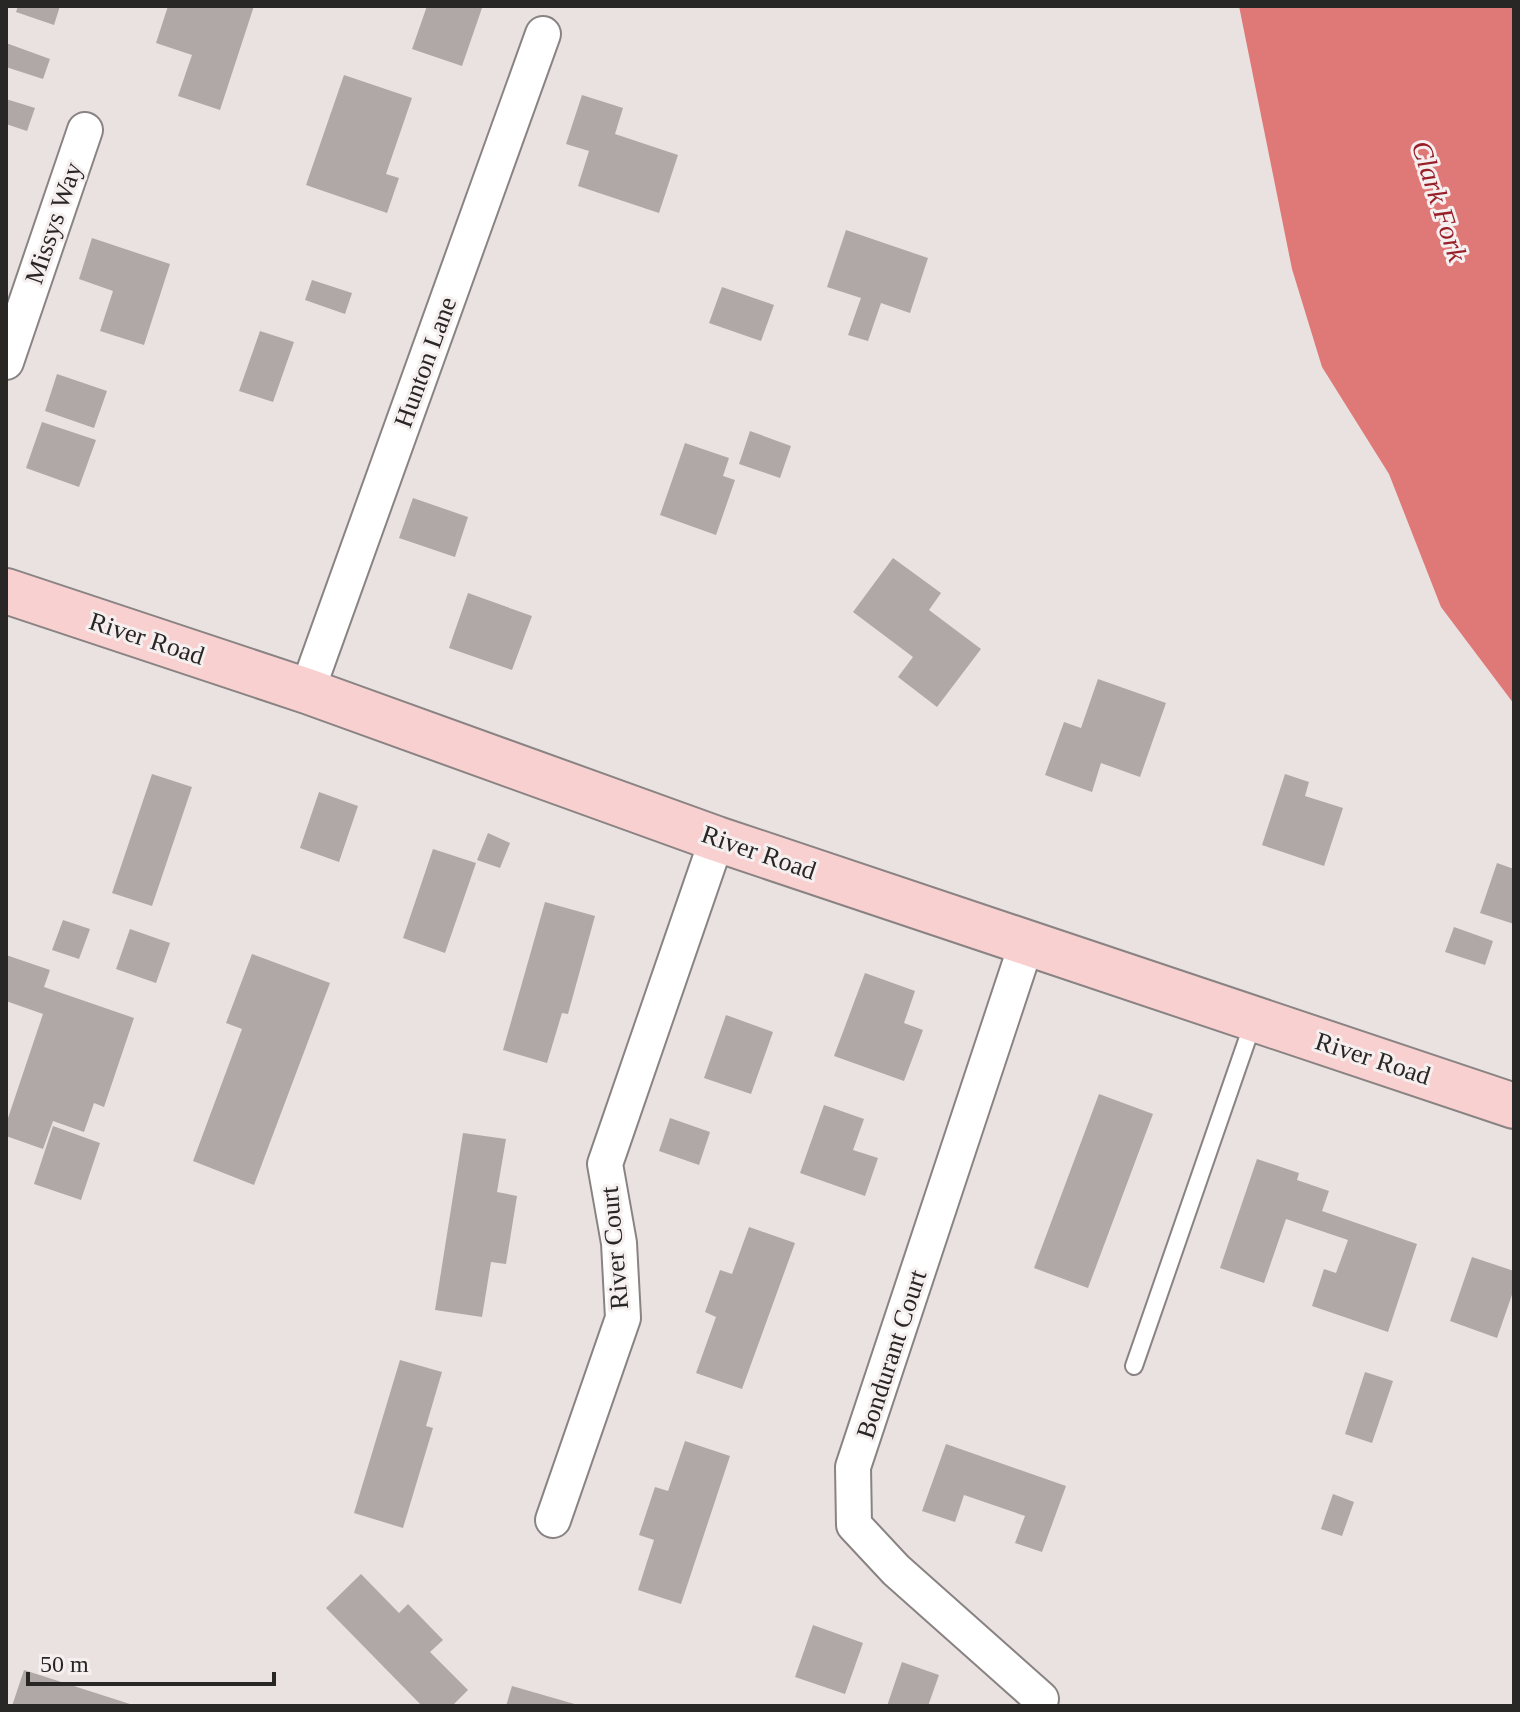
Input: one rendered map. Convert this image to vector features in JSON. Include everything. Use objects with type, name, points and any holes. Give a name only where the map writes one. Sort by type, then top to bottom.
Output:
[{"type":"street","name":"Hunton Lane","points":[[307,691],[543,34]]},
{"type":"street","name":"Missys Way","points":[[6,362],[85,130]]},
{"type":"street","name":"River Road","points":[[6,591],[307,691],[717,839],[1514,1106]]},
{"type":"street","name":"River Court","points":[[553,1520],[623,1318],[619,1243],[605,1164],[717,839]]},
{"type":"street","name":"Bondurant Court","points":[[1027,942],[853,1467],[854,1525],[896,1570],[1041,1699]]},
{"type":"lane","points":[[1134,1366],[1255,1019]]},
{"type":"water","name":"Clark Fork","points":[[1239,6],[1514,6],[1514,704],[1441,607],[1389,474],[1322,367],[1292,269]]},
{"type":"building","points":[[18,6],[60,6],[54,25],[16,12]]},
{"type":"building","points":[[168,6],[254,6],[220,110],[178,96],[192,55],[156,43]]},
{"type":"building","points":[[427,6],[482,8],[462,66],[412,49]]},
{"type":"building","points":[[6,43],[50,59],[43,79],[6,67]]},
{"type":"building","points":[[344,75],[412,98],[386,174],[399,178],[387,213],[306,185]]},
{"type":"building","points":[[582,95],[623,108],[615,134],[678,155],[659,213],[578,186],[589,151],[566,144]]},
{"type":"building","points":[[6,99],[35,108],[27,131],[6,124]]},
{"type":"building","points":[[846,230],[928,258],[910,313],[881,303],[868,341],[848,335],[861,298],[827,287]]},
{"type":"building","points":[[92,238],[170,264],[144,345],[100,331],[113,291],[79,279]]},
{"type":"building","points":[[312,280],[352,293],[345,314],[305,300]]},
{"type":"building","points":[[722,287],[774,305],[761,341],[709,323]]},
{"type":"building","points":[[260,331],[294,342],[273,402],[239,391]]},
{"type":"building","points":[[57,374],[107,391],[94,428],[45,411]]},
{"type":"building","points":[[42,422],[96,440],[79,487],[26,468]]},
{"type":"building","points":[[750,431],[791,446],[780,478],[739,464]]},
{"type":"building","points":[[685,443],[729,458],[723,476],[735,480],[716,535],[660,515]]},
{"type":"building","points":[[413,498],[468,517],[455,557],[399,538]]},
{"type":"building","points":[[893,558],[941,593],[929,610],[981,649],[937,707],[898,677],[913,657],[853,612]]},
{"type":"building","points":[[468,593],[532,616],[512,670],[449,648]]},
{"type":"building","points":[[1098,679],[1166,703],[1140,777],[1101,763],[1092,792],[1045,775],[1064,722],[1081,728]]},
{"type":"building","points":[[152,774],[192,787],[152,906],[112,893]]},
{"type":"building","points":[[1285,774],[1309,782],[1305,796],[1343,808],[1324,866],[1262,845]]},
{"type":"building","points":[[319,792],[358,806],[339,862],[300,848]]},
{"type":"building","points":[[488,833],[510,843],[500,868],[477,860]]},
{"type":"building","points":[[433,849],[476,863],[445,953],[403,938]]},
{"type":"building","points":[[1497,863],[1514,869],[1514,924],[1480,913]]},
{"type":"building","points":[[545,902],[595,916],[568,1014],[562,1013],[547,1063],[503,1050]]},
{"type":"building","points":[[63,920],[90,929],[79,959],[52,950]]},
{"type":"building","points":[[1454,927],[1493,941],[1485,965],[1445,952]]},
{"type":"building","points":[[130,929],[170,943],[156,983],[116,969]]},
{"type":"building","points":[[252,954],[330,983],[254,1185],[193,1161],[242,1029],[226,1023]]},
{"type":"building","points":[[6,955],[50,970],[44,987],[134,1018],[104,1107],[94,1103],[84,1132],[53,1121],[43,1149],[6,1136],[6,1124],[43,1014],[6,1001]]},
{"type":"building","points":[[865,973],[915,991],[904,1023],[923,1030],[904,1081],[834,1056]]},
{"type":"building","points":[[726,1015],[773,1032],[751,1094],[704,1078]]},
{"type":"building","points":[[1099,1094],[1153,1114],[1088,1288],[1034,1268]]},
{"type":"building","points":[[824,1105],[864,1119],[853,1150],[878,1158],[865,1196],[800,1173]]},
{"type":"building","points":[[670,1118],[710,1132],[699,1165],[659,1151]]},
{"type":"building","points":[[53,1126],[100,1143],[81,1200],[34,1184]]},
{"type":"building","points":[[463,1133],[506,1139],[497,1192],[517,1196],[506,1264],[491,1262],[482,1317],[435,1310]]},
{"type":"building","points":[[1257,1159],[1299,1173],[1297,1180],[1329,1191],[1322,1211],[1417,1244],[1388,1332],[1312,1306],[1324,1269],[1336,1273],[1348,1240],[1286,1219],[1264,1283],[1220,1268]]},
{"type":"building","points":[[749,1227],[795,1243],[742,1389],[696,1373],[716,1317],[705,1312],[720,1270],[732,1274]]},
{"type":"building","points":[[1472,1257],[1514,1271],[1514,1289],[1497,1338],[1450,1321]]},
{"type":"building","points":[[400,1360],[442,1372],[426,1426],[433,1428],[403,1528],[354,1513]]},
{"type":"building","points":[[1365,1372],[1393,1381],[1372,1443],[1345,1434]]},
{"type":"building","points":[[685,1441],[730,1456],[681,1604],[638,1590],[654,1540],[639,1535],[655,1487],[668,1491]]},
{"type":"building","points":[[946,1444],[1066,1486],[1042,1552],[1015,1543],[1025,1516],[964,1495],[955,1522],[922,1511]]},
{"type":"building","points":[[1333,1494],[1354,1502],[1342,1536],[1321,1529]]},
{"type":"building","points":[[361,1574],[399,1613],[408,1604],[443,1640],[430,1652],[468,1690],[452,1706],[422,1706],[326,1608]]},
{"type":"building","points":[[813,1625],[863,1643],[845,1694],[795,1677]]},
{"type":"building","points":[[902,1662],[939,1675],[928,1706],[887,1706]]},
{"type":"building","points":[[24,1670],[133,1705],[133,1706],[12,1706]]},
{"type":"building","points":[[512,1686],[578,1705],[578,1706],[506,1706]]}]
